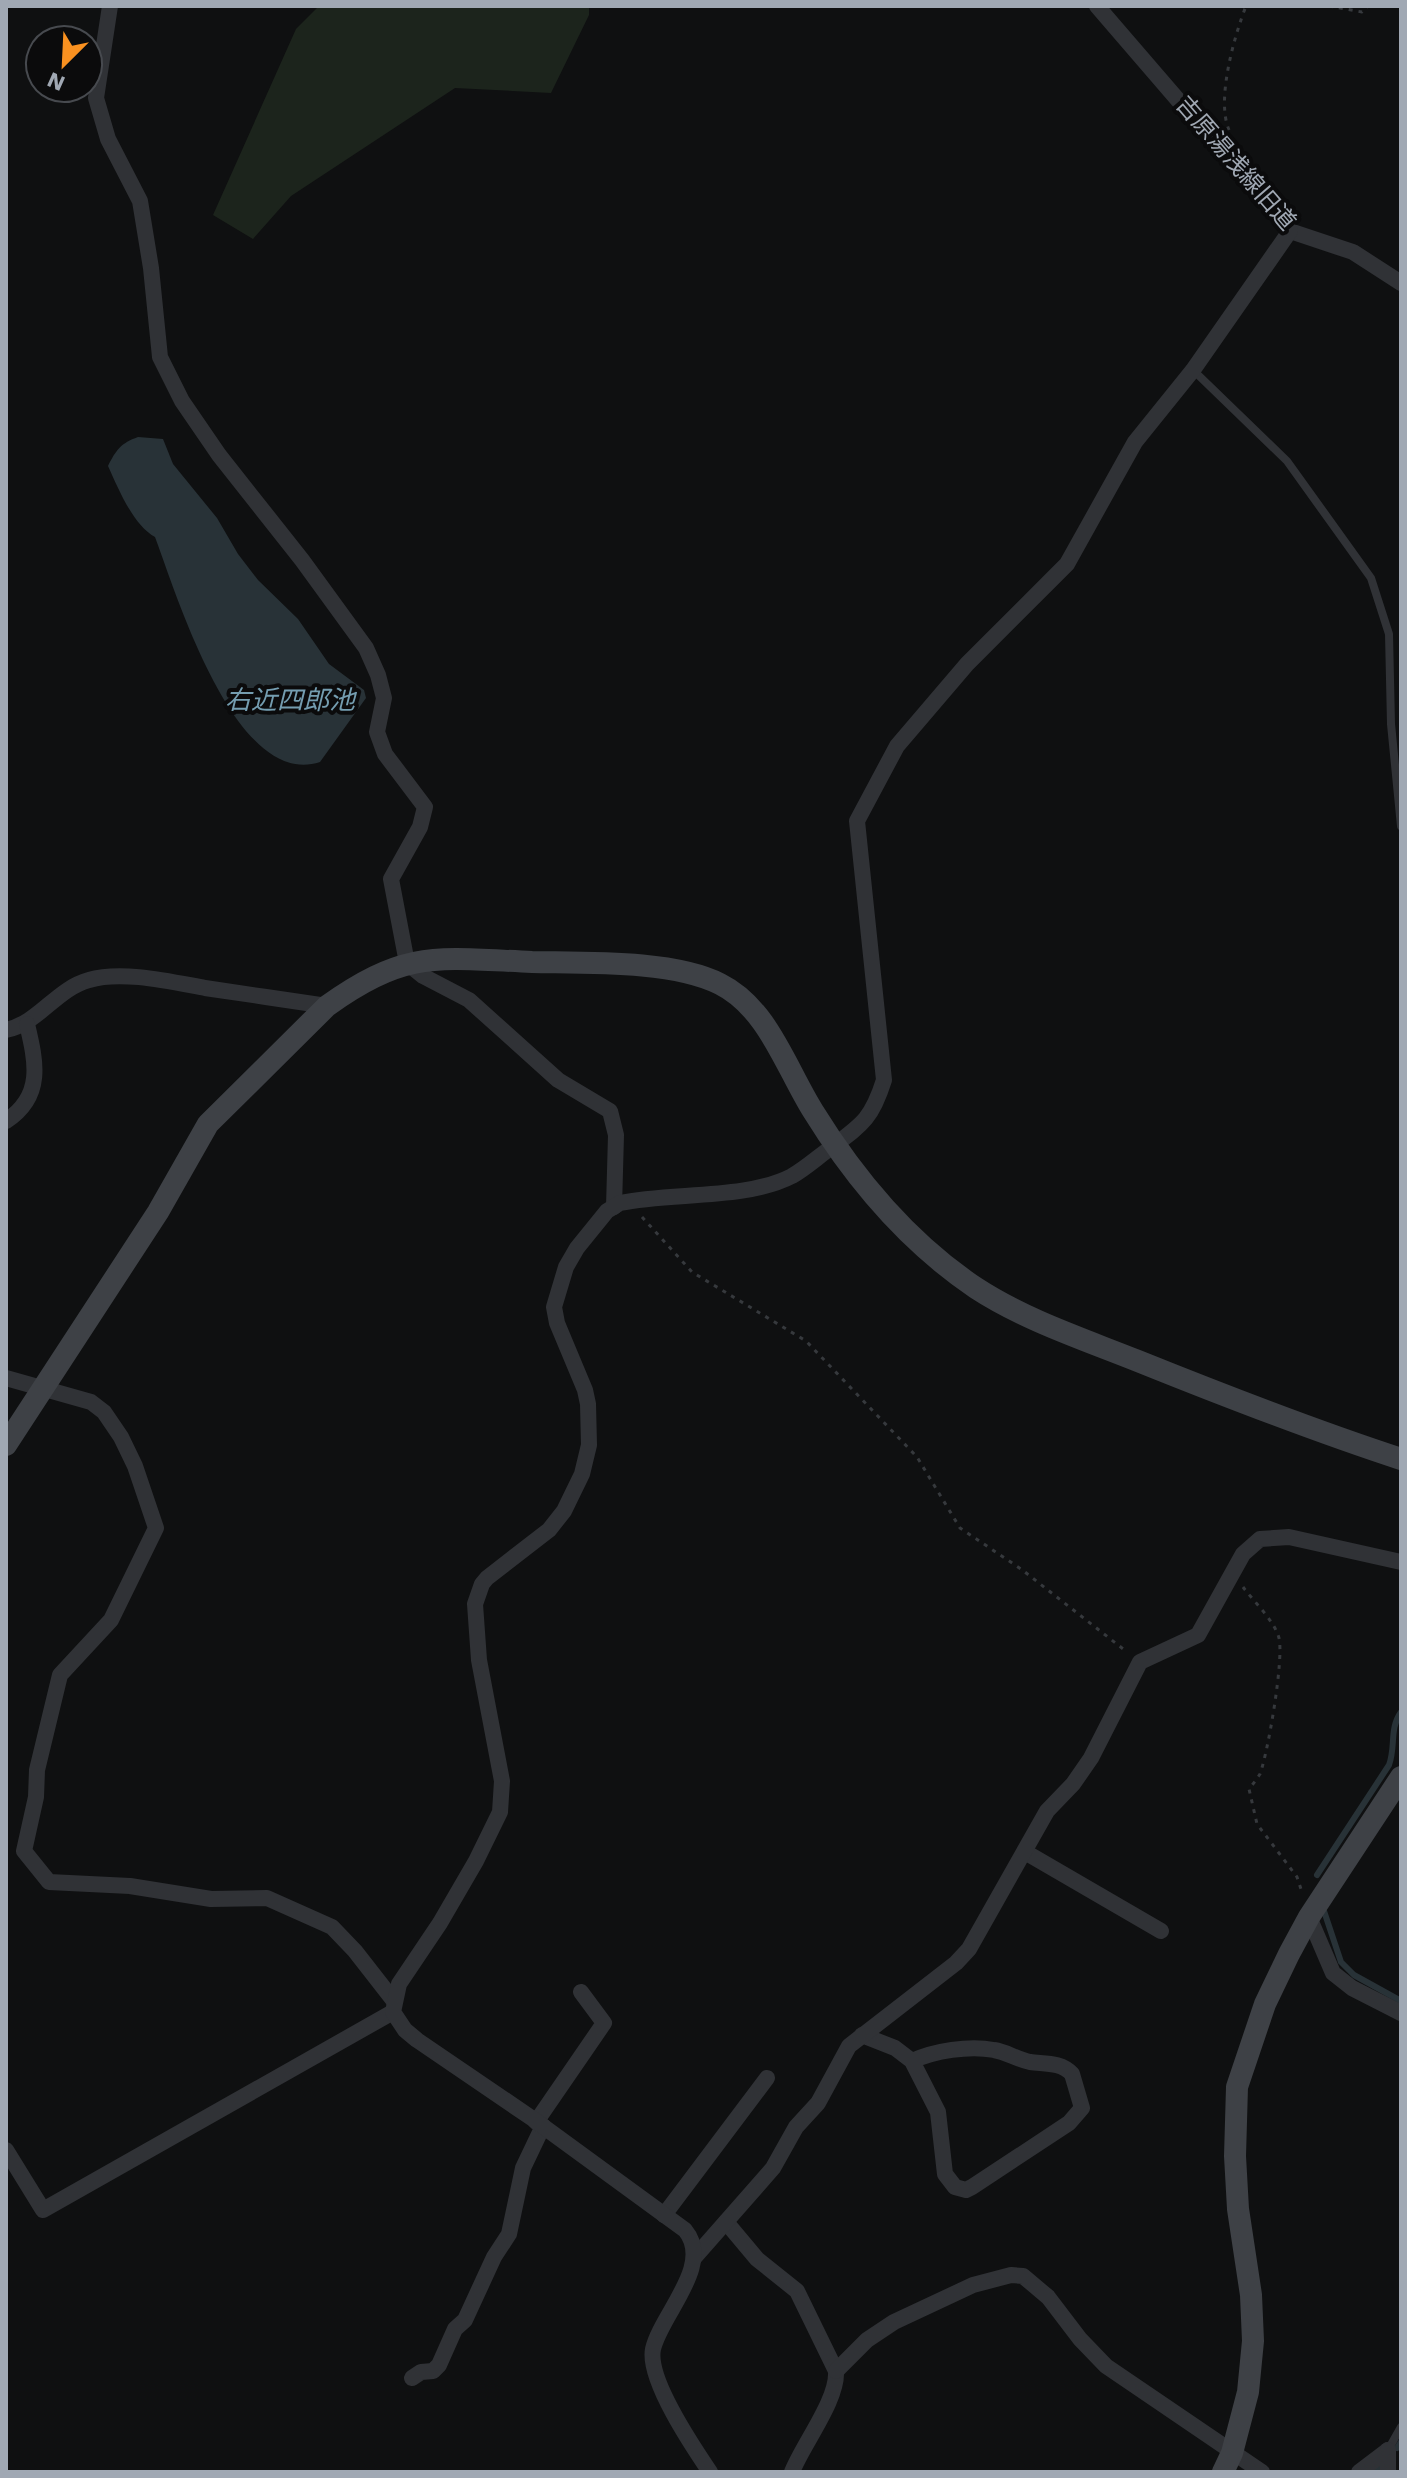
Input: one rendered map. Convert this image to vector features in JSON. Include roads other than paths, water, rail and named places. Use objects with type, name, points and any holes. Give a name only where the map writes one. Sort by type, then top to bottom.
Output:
[{"type":"street","points":[[110,6],[96,98],[108,139],[140,201],[160,357],[182,401],[219,455],[302,560],[366,648],[384,698],[377,732],[385,754],[425,807],[420,827],[391,879],[407,963],[423,976],[469,1000],[558,1080],[610,1111],[616,1135],[621,1204]]},
{"type":"street","name":"吉原湯浅線旧道","points":[[1097,6],[1215,143],[1246,170],[1274,203],[1290,231],[1353,252],[1401,283]]},
{"type":"street","points":[[6,2150],[43,2210],[393,2007],[399,1984],[476,1861],[500,1812],[502,1781],[479,1660],[475,1604],[482,1584],[549,1530],[564,1511],[582,1474],[589,1435],[588,1404],[557,1323],[554,1307],[566,1267],[607,1211],[621,1204],[770,1184],[791,1176],[835,1145],[875,1108],[884,1080],[857,821],[897,746],[967,664],[1067,564],[1135,442],[1193,370],[1290,231]]},
{"type":"street","points":[[6,1445],[158,1212],[208,1124],[327,1006],[366,979],[407,963],[450,957],[681,970],[723,985],[750,1007],[780,1050],[835,1145],[892,1216],[965,1280],[1003,1304],[1076,1336],[1269,1414],[1401,1459]]},
{"type":"street","points":[[6,1030],[27,1024],[60,995],[102,977],[167,982],[327,1006]]},
{"type":"street","points":[[6,1121],[21,1112],[36,1076],[36,1060],[27,1024]]},
{"type":"street","points":[[6,1378],[91,1402],[104,1412],[135,1466],[156,1528],[111,1620],[60,1675],[37,1770],[36,1797],[24,1851],[49,1882],[130,1886],[211,1899],[267,1898],[332,1927],[355,1951],[405,2030],[664,2215],[691,2238],[694,2258]]},
{"type":"street","points":[[710,2472],[677,2421],[657,2372],[653,2351],[694,2258],[773,2168],[796,2127],[818,2103],[849,2046],[969,1949],[1047,1811],[1073,1784],[1091,1758],[1140,1662],[1198,1635],[1243,1554],[1260,1539],[1289,1537],[1401,1562]]},
{"type":"street","points":[[1227,2463],[1248,2392],[1253,2341],[1251,2295],[1238,2209],[1235,2156],[1237,2087],[1265,2004],[1309,1917],[1401,1777]]},
{"type":"street","points":[[1025,1852],[1161,1931]]},
{"type":"street","points":[[1309,1917],[1333,1973],[1352,1988],[1401,2013]]},
{"type":"street","points":[[412,2378],[421,2372],[433,2371],[439,2365],[455,2329],[471,2309],[494,2257],[509,2234],[523,2168],[540,2124],[604,2023],[581,1992]]},
{"type":"street","points":[[862,2035],[895,2048],[912,2061],[938,2112],[945,2174],[955,2187],[961,2189],[972,2187],[1069,2123],[1082,2108],[1072,2074],[1057,2065],[1030,2062],[992,2049],[973,2048],[923,2056],[912,2061]]},
{"type":"street","points":[[664,2215],[767,2078]]},
{"type":"street","points":[[726,2222],[757,2259],[797,2291],[836,2371],[836,2383],[792,2472]]},
{"type":"street","points":[[836,2371],[867,2340],[904,2317],[973,2285],[1011,2275],[1023,2276],[1048,2297],[1080,2339],[1106,2366],[1227,2463],[1262,2472]]},
{"type":"street","points":[[1359,2472],[1388,2450]]},
{"type":"street","points":[[1388,2450],[1388,2472]]},
{"type":"lane","points":[[1193,370],[1287,461],[1371,578],[1389,634],[1391,724],[1401,826]]},
{"type":"lane","points":[[1388,2450],[1401,2427]]},
{"type":"water","name":"右近四郎池","points":[[138,437],[163,439],[173,464],[217,518],[258,580],[298,619],[329,664],[364,690],[366,698],[320,762],[290,763],[262,747],[237,719],[214,682],[178,601],[155,537],[133,515],[108,466],[120,448]]},
{"type":"waterway","points":[[1317,1875],[1389,1765],[1395,1725],[1401,1712]]},
{"type":"waterway","points":[[1324,1911],[1341,1962],[1354,1975],[1401,2001]]},
{"type":"waterway","points":[[1397,2448],[1401,2442]]},
{"type":"waterway","points":[[1376,2472],[1379,2465]]}]
